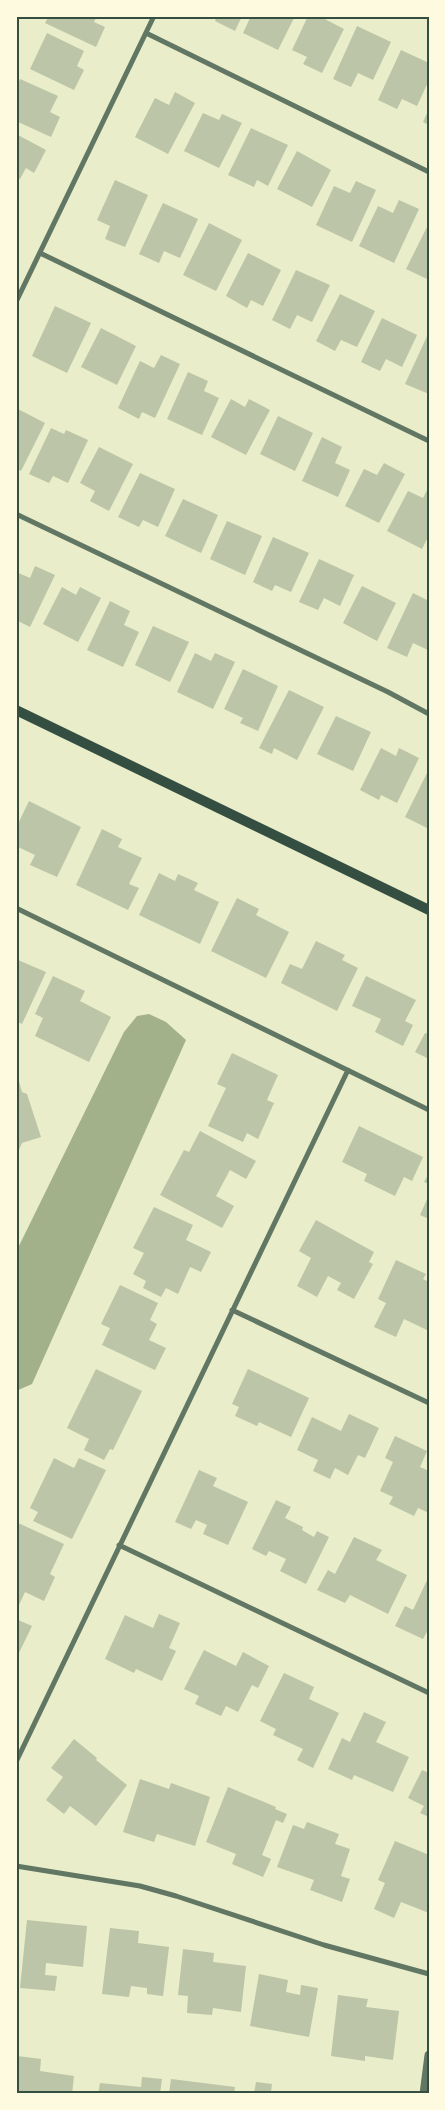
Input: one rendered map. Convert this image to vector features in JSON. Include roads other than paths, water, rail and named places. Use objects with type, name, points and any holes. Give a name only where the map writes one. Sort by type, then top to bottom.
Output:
[{"type":"main road","points":[[16,710],[429,910]]},
{"type":"street","points":[[16,302],[154,16]]},
{"type":"street","points":[[146,33],[429,172]]},
{"type":"street","points":[[40,253],[429,441]]},
{"type":"street","points":[[16,514],[388,692],[429,714]]},
{"type":"street","points":[[16,908],[429,1110]]},
{"type":"street","points":[[16,1762],[348,1070]]},
{"type":"street","points":[[232,1310],[429,1404]]},
{"type":"street","points":[[119,1545],[429,1693]]},
{"type":"street","points":[[16,1866],[140,1886],[324,1945],[429,1974]]},
{"type":"street","points":[[424,2094],[429,2055]]}]
